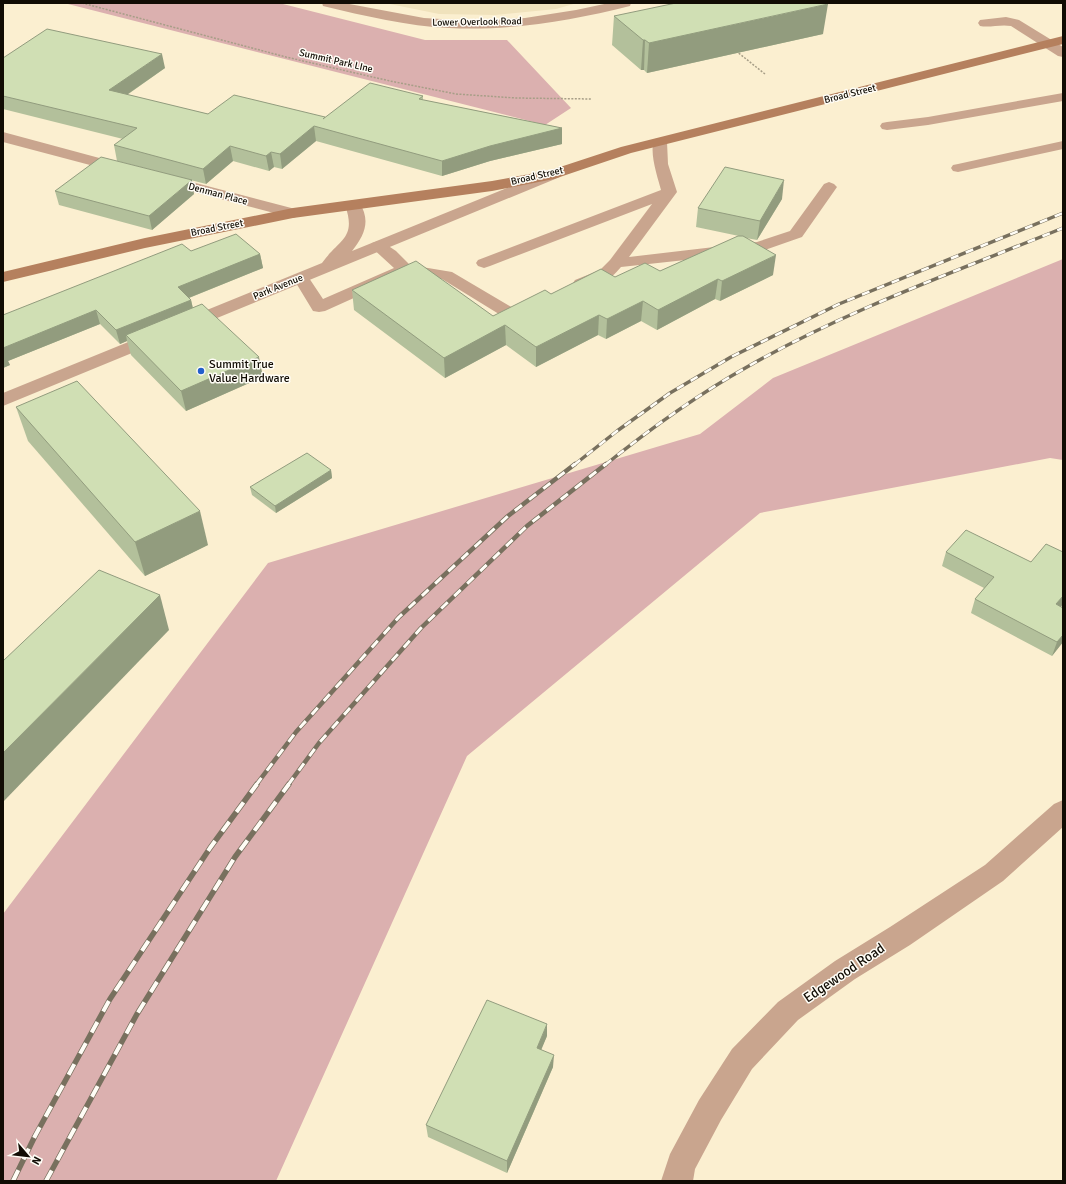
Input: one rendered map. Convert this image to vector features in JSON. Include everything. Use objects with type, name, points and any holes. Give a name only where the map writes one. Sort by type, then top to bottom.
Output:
[{"type":"main road","name":"Broad Street","points":[[3,277],[145,243],[293,213],[492,186],[554,174],[626,150],[1056,42]]},
{"type":"street","name":"Lower Overlook Road","points":[[328,3],[396,18],[452,24],[510,23],[538,20],[625,3]]},
{"type":"street","name":"Denman Place","points":[[3,138],[293,213]]},
{"type":"street","name":"Park Avenue","points":[[3,400],[554,174]]},
{"type":"street","points":[[326,268],[346,248],[359,225],[353,205]]},
{"type":"street","name":"Edgewood Road","points":[[677,1181],[681,1165],[710,1110],[742,1059],[788,1011],[846,970],[994,873],[1063,811]]},
{"type":"lane","points":[[984,23],[1006,21],[1015,23],[1056,42],[1063,53]]},
{"type":"lane","points":[[887,126],[928,121],[1063,97]]},
{"type":"lane","points":[[660,142],[661,164],[669,192]]},
{"type":"lane","points":[[958,168],[1063,145]]},
{"type":"lane","points":[[616,263],[759,248],[796,234],[829,186]]},
{"type":"lane","points":[[484,262],[669,192]]},
{"type":"lane","points":[[564,290],[606,272],[616,263],[669,192]]},
{"type":"lane","points":[[378,246],[390,254],[405,269]]},
{"type":"lane","points":[[301,278],[319,307],[405,269],[446,275],[513,315],[544,299]]},
{"type":"path","name":"Summit Park LIne","points":[[82,3],[286,57],[390,81],[456,94],[521,98],[592,99]]},
{"type":"path","points":[[731,48],[765,74]]},
{"type":"shaded area","points":[[64,3],[279,3],[425,40],[507,40],[571,108],[545,125]]},
{"type":"shaded area","points":[[385,3],[577,3],[556,9],[495,15],[439,14]]},
{"type":"shaded area","points":[[1063,259],[1063,460],[1050,458],[760,513],[467,756],[276,1181],[3,1181],[3,914],[268,563],[700,434],[773,378]]},
{"type":"building","points":[[676,3],[828,4],[649,43],[643,40],[614,16]]},
{"type":"building","points":[[47,29],[162,54],[109,90],[208,114],[234,95],[325,117],[323,119],[370,83],[423,96],[419,99],[562,128],[490,146],[442,161],[314,126],[280,154],[271,152],[266,156],[230,146],[203,169],[114,145],[137,128],[3,96],[3,58]]},
{"type":"building","points":[[101,157],[192,180],[149,216],[55,191]]},
{"type":"building","points":[[725,167],[784,180],[760,221],[698,208]]},
{"type":"building","points":[[236,234],[260,254],[178,287],[191,300],[116,330],[96,310],[3,348],[3,315],[182,244],[191,251]]},
{"type":"building","points":[[738,236],[743,236],[776,255],[722,281],[718,279],[658,310],[643,301],[607,319],[599,315],[536,347],[505,325],[444,358],[352,290],[416,261],[493,316],[545,290],[551,294],[601,269],[615,277],[645,263],[660,271]]},
{"type":"building","points":[[202,304],[259,357],[181,391],[126,335]]},
{"type":"building","points":[[77,381],[200,511],[135,542],[16,407]]},
{"type":"building","points":[[307,453],[331,470],[275,506],[250,487]]},
{"type":"building","points":[[966,530],[1031,562],[1046,544],[1063,552],[1063,596],[1056,604],[1063,608],[1063,635],[1057,642],[975,599],[994,577],[946,552]]},
{"type":"building","points":[[99,570],[160,595],[3,753],[3,661]]},
{"type":"building","points":[[487,1000],[547,1024],[537,1048],[554,1055],[507,1161],[426,1125]]},
{"type":"railway","points":[[574,465],[617,431],[670,393],[731,357],[839,304],[1063,213]]},
{"type":"railway","points":[[605,465],[639,438],[692,401],[728,378],[785,346],[903,292],[1063,228]]},
{"type":"railway","points":[[256,785],[296,732],[399,617],[508,516],[575,464]]},
{"type":"railway","points":[[288,785],[319,743],[421,628],[527,526],[606,464]]},
{"type":"railway","points":[[13,1181],[35,1136],[110,999],[210,848],[257,784]]},
{"type":"railway","points":[[46,1181],[137,1014],[235,857],[289,784]]},
{"type":"place","name":"Summit True Value Hardware","points":[[201,371]]}]
